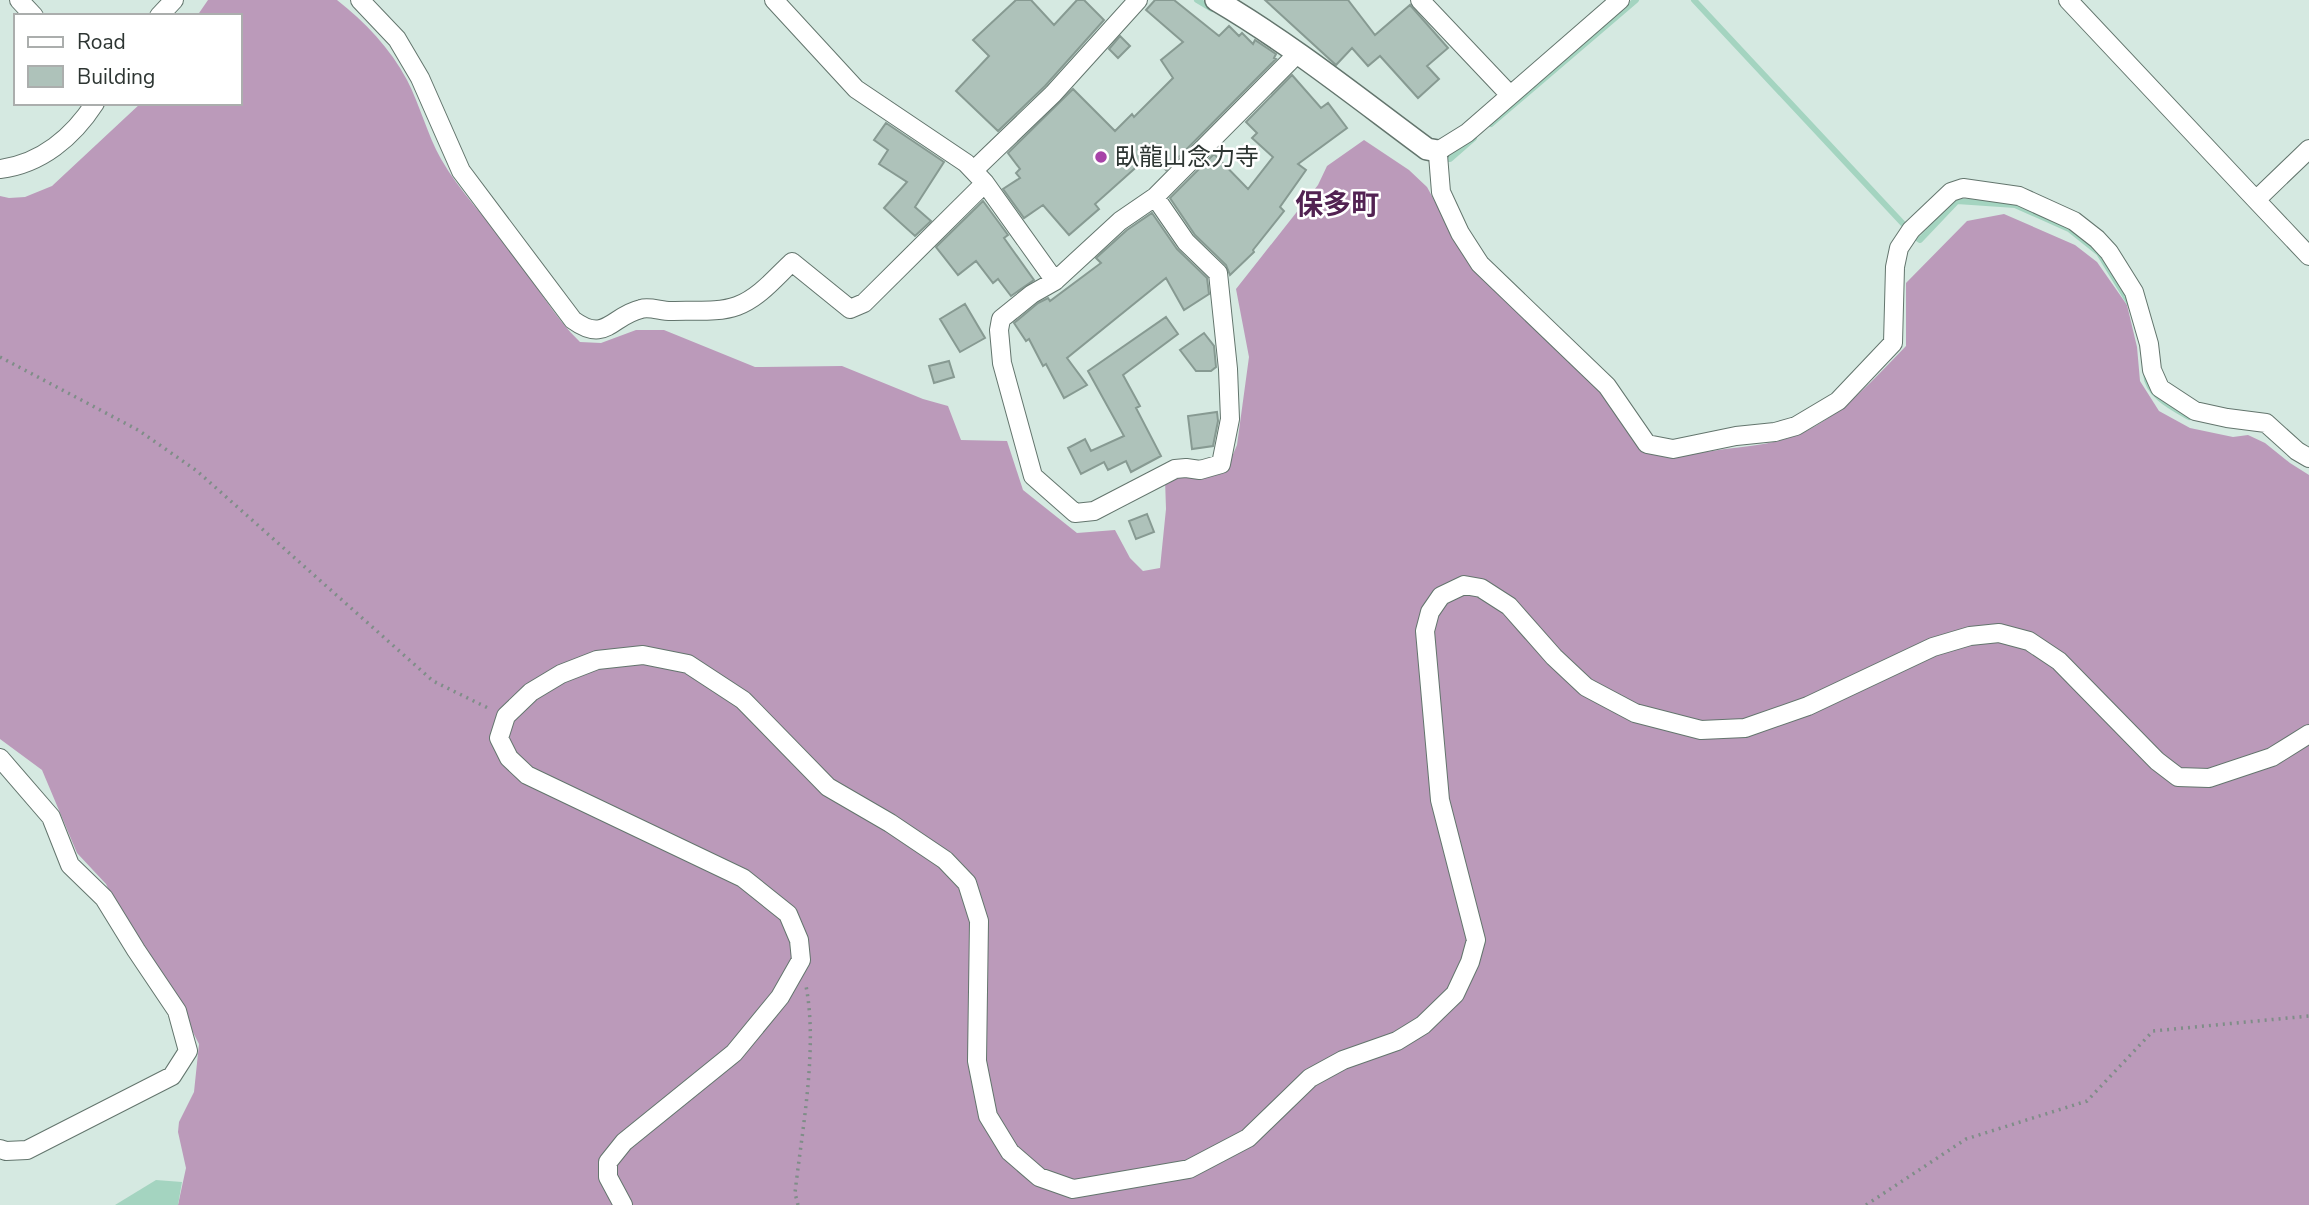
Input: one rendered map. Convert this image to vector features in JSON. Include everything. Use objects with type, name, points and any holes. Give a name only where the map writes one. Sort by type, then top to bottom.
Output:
[{"type":"street","points":[[19,0],[32,14]]},
{"type":"street","points":[[161,14],[174,0]]},
{"type":"street","points":[[360,0],[397,39],[420,78],[461,171],[573,320],[592,330],[601,330],[642,308],[665,312],[723,310],[740,306],[762,291],[792,262],[850,309],[864,303],[1138,0]]},
{"type":"street","points":[[775,0],[856,89],[966,163],[1055,281]]},
{"type":"street","points":[[1216,0],[1251,20],[1291,60],[1438,157],[1441,192],[1460,233],[1480,264],[1607,386],[1647,444],[1673,449],[1737,436],[1775,432],[1796,426],[1838,401],[1893,343],[1895,267],[1899,248],[1911,230],[1939,201],[1951,192],[1964,188],[2019,196],[2074,221],[2097,239],[2109,253],[2134,292],[2149,344],[2152,370],[2160,388],[2195,411],[2266,423],[2297,451],[2309,458]]},
{"type":"street","points":[[1420,0],[1509,94]]},
{"type":"street","points":[[1438,157],[1620,0]]},
{"type":"street","points":[[2068,0],[2309,256]]},
{"type":"street","points":[[1155,197],[1186,242],[1218,272],[1230,419],[1221,464],[1200,470],[1175,469],[1094,511],[1075,513],[1033,476],[1002,363],[999,330],[1001,319],[1055,281],[1120,221],[1155,197],[1291,60]]},
{"type":"street","points":[[0,169],[12,168],[38,158],[61,144],[85,119],[94,105]]},
{"type":"street","points":[[2256,200],[2309,149]]},
{"type":"street","points":[[622,1205],[608,1177],[608,1162],[624,1142],[734,1054],[780,997],[801,960],[799,940],[788,914],[743,878],[527,775],[509,758],[499,738],[506,716],[531,692],[561,674],[597,660],[643,655],[688,664],[743,700],[828,787],[890,823],[945,860],[967,883],[979,921],[977,1061],[988,1116],[1010,1152],[1039,1177],[1073,1189],[1189,1169],[1214,1158],[1248,1138],[1310,1078],[1343,1060],[1397,1041],[1423,1025],[1455,994],[1470,962],[1476,940],[1440,800],[1425,631],[1430,612],[1441,596],[1464,586],[1482,588],[1509,606],[1553,657],[1586,687],[1635,713],[1701,730],[1745,728],[1808,706],[1933,648],[1970,636],[1999,633],[2029,641],[2059,661],[2157,761],[2178,777],[2208,778],[2221,774],[2272,757],[2309,734]]},
{"type":"street","points":[[0,758],[51,817],[70,865],[104,898],[177,1011],[188,1051],[172,1076],[27,1150],[0,1149]]},
{"type":"path","points":[[0,357],[138,430],[197,471],[433,681],[506,716]]},
{"type":"path","points":[[798,1205],[795,1193],[809,1068],[809,1000],[801,960]]},
{"type":"path","points":[[1866,1205],[1966,1139],[2087,1101],[2153,1031],[2309,1016]]},
{"type":"shaded area","points":[[208,0],[337,0],[357,17],[385,46],[400,68],[448,171],[509,248],[560,320],[580,342],[601,343],[636,330],[664,330],[755,367],[842,366],[923,399],[948,406],[961,440],[1007,441],[1023,490],[1077,533],[1115,530],[1130,558],[1143,571],[1160,568],[1166,509],[1165,479],[1225,473],[1237,445],[1249,357],[1236,289],[1318,185],[1327,166],[1364,140],[1409,170],[1427,187],[1472,269],[1521,312],[1601,391],[1640,450],[1651,452],[1693,453],[1772,442],[1797,435],[1832,415],[1848,403],[1906,346],[1906,283],[1967,221],[2004,214],[2075,245],[2097,262],[2127,305],[2137,347],[2140,381],[2159,411],[2190,428],[2233,437],[2248,435],[2265,443],[2309,475],[2309,1205],[178,1205],[186,1168],[178,1132],[179,1122],[194,1092],[199,1044],[173,993],[134,943],[106,884],[77,853],[42,770],[0,739],[0,196],[25,197],[52,186],[139,105],[242,105],[242,14],[198,14]]},
{"type":"shaded area","points":[[156,1180],[182,1182],[178,1205],[115,1205]]},
{"type":"building","points":[[1016,0],[1031,0],[1054,25],[1077,0],[1084,0],[1104,20],[1045,86],[998,131],[956,91],[989,56],[973,40]]},
{"type":"building","points":[[1155,0],[1174,0],[1219,36],[1229,26],[1239,36],[1242,33],[1253,44],[1255,40],[1276,54],[1276,59],[1166,170],[1151,154],[1095,204],[1099,209],[1069,235],[1043,205],[1024,218],[1003,189],[1020,178],[1016,173],[1020,169],[1008,153],[1073,89],[1115,131],[1132,114],[1134,117],[1173,78],[1161,60],[1183,42],[1146,10]]},
{"type":"building","points":[[1265,0],[1348,0],[1375,35],[1410,5],[1448,48],[1427,66],[1439,79],[1418,98],[1380,56],[1368,66],[1352,48],[1336,65]]},
{"type":"building","points":[[1120,36],[1130,46],[1118,58],[1109,49]]},
{"type":"building","points":[[1292,75],[1321,108],[1328,103],[1347,128],[1298,164],[1306,170],[1280,207],[1284,211],[1254,252],[1230,275],[1226,265],[1195,235],[1170,198],[1214,154],[1248,189],[1273,157],[1252,138],[1257,133],[1246,122]]},
{"type":"building","points":[[886,123],[944,162],[915,207],[931,221],[915,236],[884,208],[907,182],[879,164],[888,150],[874,140]]},
{"type":"building","points":[[983,201],[1008,235],[1004,238],[1034,280],[1011,296],[998,279],[993,283],[976,261],[958,275],[936,247]]},
{"type":"building","points":[[1152,213],[1177,249],[1207,278],[1209,294],[1184,310],[1166,278],[1067,358],[1087,385],[1064,398],[1046,364],[1043,366],[1029,339],[1026,341],[1014,323],[1038,303],[1048,298],[1050,301],[1101,263],[1096,258],[1127,230]]},
{"type":"building","points":[[965,304],[985,338],[960,352],[940,319]]},
{"type":"building","points":[[1166,317],[1178,334],[1123,375],[1140,406],[1136,408],[1161,456],[1131,472],[1126,461],[1108,470],[1104,462],[1081,474],[1068,448],[1085,439],[1091,451],[1124,436],[1088,371]]},
{"type":"building","points":[[1204,333],[1214,346],[1216,367],[1211,371],[1196,371],[1180,350]]},
{"type":"building","points":[[949,361],[954,377],[934,383],[929,366]]},
{"type":"building","points":[[1217,412],[1213,446],[1192,449],[1188,416]]},
{"type":"building","points":[[1147,514],[1154,532],[1136,539],[1129,521]]},
{"type":"waterway","points":[[1197,0],[1212,9]]},
{"type":"waterway","points":[[1491,124],[1636,0]]},
{"type":"waterway","points":[[1694,0],[1907,228]]},
{"type":"waterway","points":[[1441,159],[1450,159],[1474,138]]},
{"type":"waterway","points":[[1917,238],[1920,240],[1957,201],[2015,205],[2069,229],[2099,253],[2130,304]]},
{"type":"waterway","points":[[2146,373],[2147,381],[2155,394],[2189,417]]},
{"type":"place","name":"臥龍山念力寺","points":[[1101,157]]},
{"type":"district","name":"保多町","points":[[1337,204]]}]
